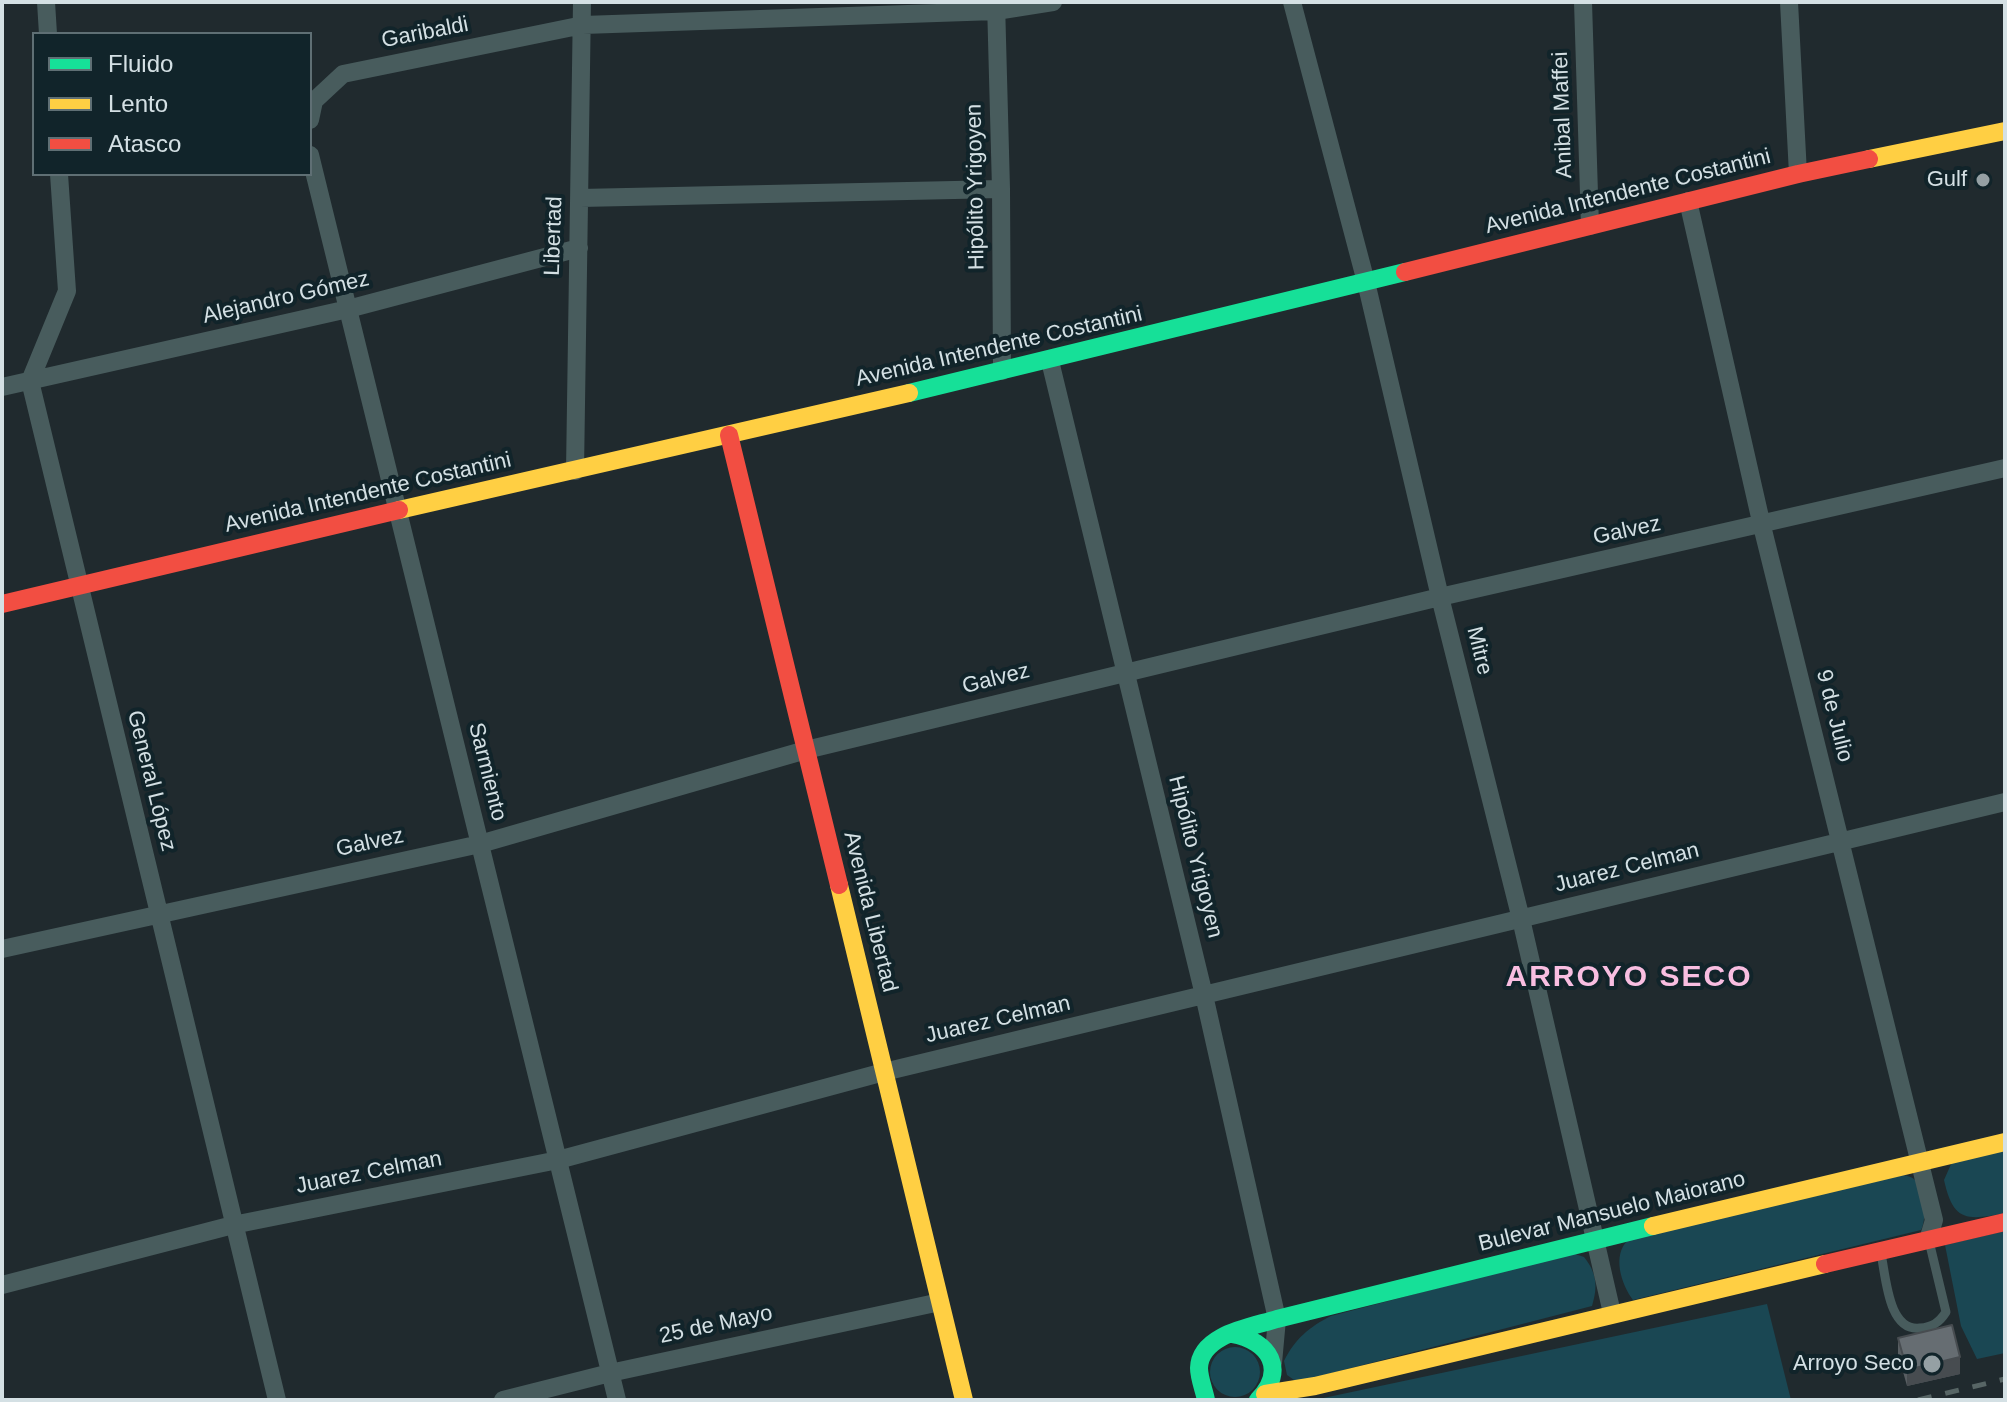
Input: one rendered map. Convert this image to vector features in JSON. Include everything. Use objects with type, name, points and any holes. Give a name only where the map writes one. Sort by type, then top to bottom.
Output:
[{"type":"main road","name":"Avenida Intendente Costantini","points":[[2,604],[1050,361],[1798,174],[2005,131]]},
{"type":"main road","name":"Avenida Libertad","points":[[723,436],[932,1303],[964,1400]]},
{"type":"main road","name":"Bulevar Mansuelo Maiorano","points":[[1208,1397],[1200,1381],[1199,1368],[1202,1356],[1214,1341],[1277,1319],[2005,1142]]},
{"type":"main road","points":[[1261,1398],[1293,1395],[1612,1313],[2005,1222]]},
{"type":"main road","name":"Avenida Libertad","points":[[932,1303],[946,1400]]},
{"type":"main road","points":[[1232,1334],[1254,1339],[1267,1351],[1273,1367],[1272,1381],[1261,1398]]},
{"type":"street","points":[[46,2],[48,32]]},
{"type":"street","name":"Libertad","points":[[575,471],[582,2]]},
{"type":"street","name":"Garibaldi","points":[[312,110],[314,101],[343,74],[583,25],[1053,2]]},
{"type":"street","name":"Mitre","points":[[1292,2],[1366,282],[1440,597],[1521,919],[1612,1313]]},
{"type":"street","name":"Anibal Maffei","points":[[1583,2],[1590,226]]},
{"type":"street","points":[[1789,2],[1798,174]]},
{"type":"street","name":"Hipólito Yrigoyen","points":[[996,7],[1002,371]]},
{"type":"street","name":"Sarmiento","points":[[312,163],[617,1400]]},
{"type":"street","points":[[30,381],[67,291],[59,176]]},
{"type":"street","points":[[580,198],[1001,189]]},
{"type":"street","name":"9 de Julio","points":[[1688,201],[1762,526],[1934,1220],[1928,1240]]},
{"type":"street","name":"Alejandro Gómez","points":[[2,387],[348,309],[579,248]]},
{"type":"street","name":"Hipólito Yrigoyen","points":[[1050,361],[1204,995],[1277,1319],[1273,1367]]},
{"type":"street","name":"General López","points":[[30,381],[277,1400]]},
{"type":"street","name":"Galvez","points":[[2,949],[480,844],[799,752],[1440,597],[1762,526],[2005,468]]},
{"type":"street","name":"Juarez Celman","points":[[2,1285],[233,1225],[558,1160],[876,1074],[2005,802]]},
{"type":"street","name":"25 de Mayo","points":[[503,1400],[610,1373],[932,1303]]},
{"type":"lane","points":[[1880,1251],[1893,1311],[1901,1323],[1913,1329],[1928,1327],[1940,1322],[1946,1312],[1928,1240]]},
{"type":"shaded area","points":[[2005,1149],[2005,1213],[1971,1217],[1957,1211],[1944,1180],[1952,1162]]},
{"type":"shaded area","points":[[1903,1175],[1914,1179],[1921,1190],[1924,1212],[1921,1230],[1633,1300],[1625,1286],[1619,1261],[1628,1240]]},
{"type":"shaded area","points":[[2005,1231],[2005,1353],[1977,1359],[1961,1326],[1945,1245]]},
{"type":"shaded area","points":[[1572,1253],[1584,1257],[1594,1275],[1596,1286],[1592,1306],[1297,1382],[1287,1375],[1284,1361],[1293,1346],[1309,1329],[1331,1316]]},
{"type":"shaded area","points":[[1767,1304],[1791,1400],[1314,1400]]},
{"type":"shaded area","points":[[1235,1347],[1253,1354],[1260,1372],[1253,1390],[1235,1397],[1217,1390],[1210,1372],[1217,1354]]},
{"type":"building","points":[[1952,1325],[1960,1357],[1907,1370],[1898,1338]]},
{"type":"railway","points":[[1918,1400],[2005,1379]]},
{"type":"traffic: fast","points":[[909,393],[1405,272]]},
{"type":"traffic: fast","points":[[1206,1400],[1199,1372],[1202,1356],[1208,1347],[1229,1334],[1277,1319],[1653,1226]]},
{"type":"traffic: fast","points":[[1232,1334],[1256,1343],[1270,1358],[1272,1378],[1258,1400]]},
{"type":"traffic: slow","points":[[1869,159],[2005,131]]},
{"type":"traffic: slow","points":[[399,510],[909,393]]},
{"type":"traffic: slow","points":[[839,885],[964,1400]]},
{"type":"traffic: slow","points":[[1653,1226],[2005,1142]]},
{"type":"traffic: slow","points":[[1265,1394],[1315,1386],[1825,1264]]},
{"type":"traffic: jam","points":[[1405,272],[1869,159]]},
{"type":"traffic: jam","points":[[729,435],[839,885]]},
{"type":"traffic: jam","points":[[2,604],[399,510]]},
{"type":"traffic: jam","points":[[1825,1264],[2005,1222]]},
{"type":"place","name":"Gulf","points":[[1983,180]]},
{"type":"place","name":"Arroyo Seco","points":[[1932,1364]]},
{"type":"district","name":"ARROYO SECO","points":[[1629,978]]}]
